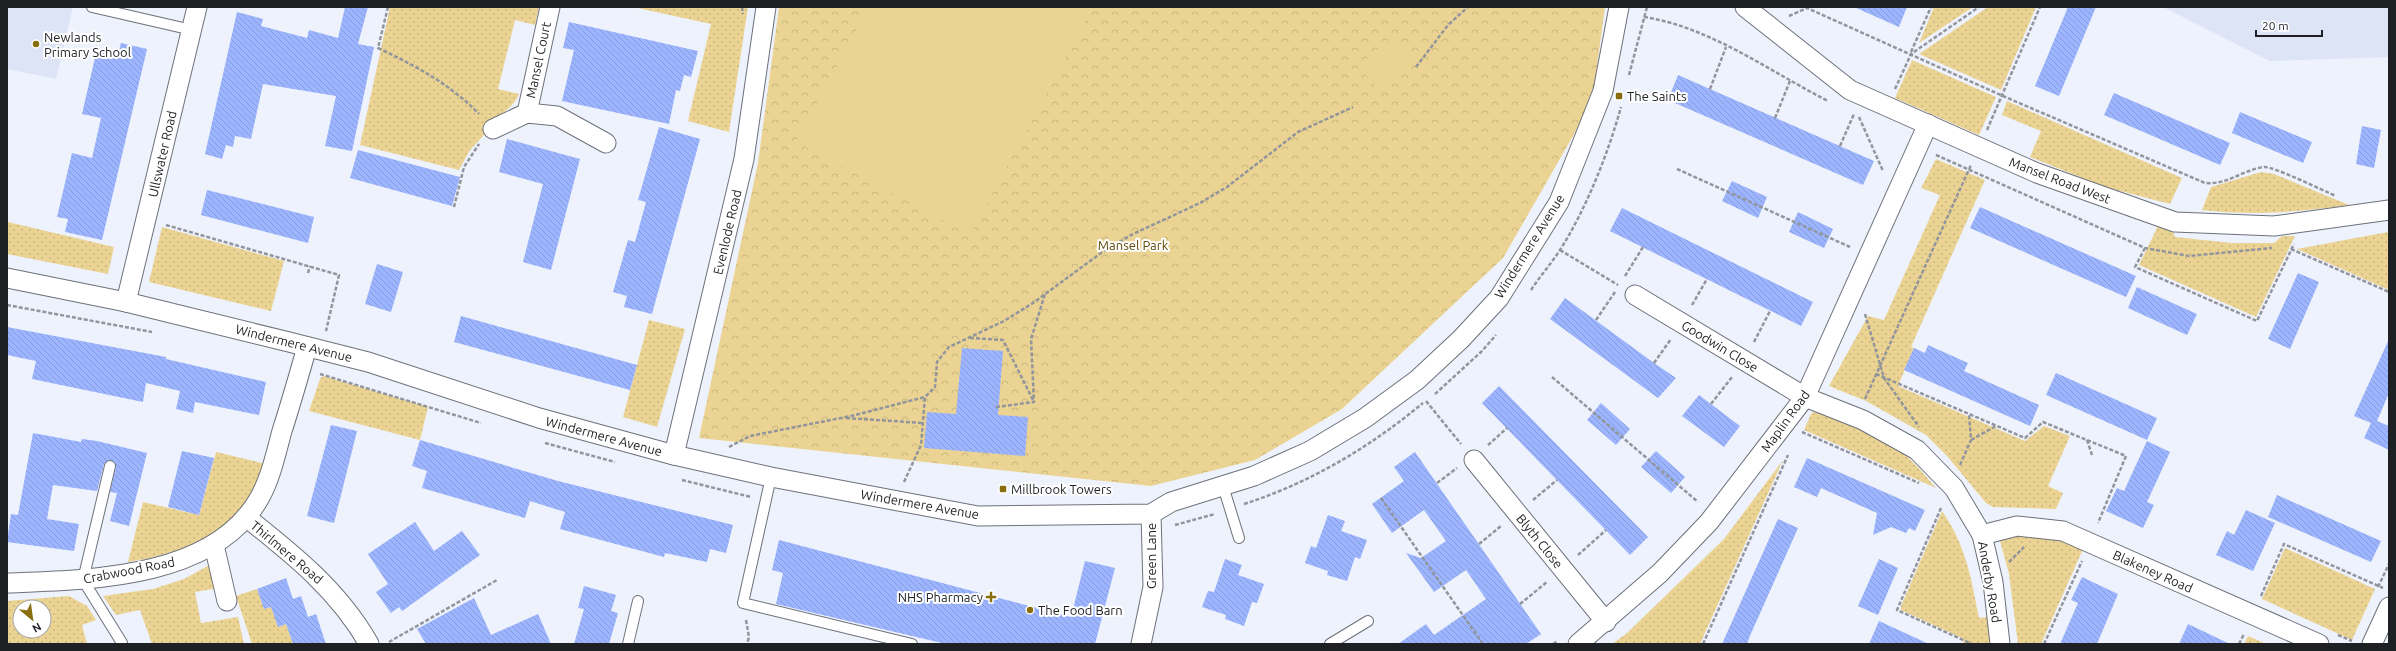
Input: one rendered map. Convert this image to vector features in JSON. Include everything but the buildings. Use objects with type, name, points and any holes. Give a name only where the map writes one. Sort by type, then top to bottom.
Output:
[{"type":"street","name":"Ullswater Road","points":[[126,302],[197,7]]},
{"type":"street","name":"Mansel Court","points":[[527,113],[550,7]]},
{"type":"street","name":"Evenlode Road","points":[[674,455],[744,159],[766,7]]},
{"type":"street","name":"Windermere Avenue","points":[[7,278],[126,302],[368,362],[539,418],[674,455],[771,477],[978,516],[1151,514],[1171,502],[1282,466],[1365,418],[1416,380],[1461,339],[1499,298],[1559,202],[1602,91],[1619,7]]},
{"type":"street","name":"Mansel Road West","points":[[1745,7],[1850,90],[1980,147],[2037,174],[2175,222],[2274,226],[2389,210]]},
{"type":"street","points":[[493,129],[527,113],[557,116],[606,143]]},
{"type":"street","name":"Maplin Road","points":[[1578,644],[1606,622],[1660,573],[1713,516],[1805,396],[1928,124]]},
{"type":"street","name":"Goodwin Close","points":[[1635,295],[1805,396]]},
{"type":"street","name":"Crabwood Road","points":[[7,584],[83,580],[177,562],[214,545],[246,517],[260,497],[314,348]]},
{"type":"street","name":"Anderby Road","points":[[1805,396],[1857,417],[1917,450],[1951,486],[1982,535],[1993,582],[2000,644]]},
{"type":"street","name":"Blyth Close","points":[[1474,460],[1606,622]]},
{"type":"street","name":"Green Lane","points":[[1141,644],[1153,587],[1151,514]]},
{"type":"street","name":"Thirlmere Road","points":[[246,517],[299,559],[324,583],[347,610],[369,644]]},
{"type":"street","name":"Blakeney Road","points":[[1982,535],[2017,526],[2063,531],[2319,644]]},
{"type":"street","points":[[214,545],[226,601]]},
{"type":"street","points":[[2372,644],[2389,607]]},
{"type":"lane","points":[[92,7],[192,30]]},
{"type":"lane","points":[[110,466],[83,580],[122,643]]},
{"type":"lane","points":[[771,477],[743,603],[912,644]]},
{"type":"lane","points":[[1223,486],[1239,538]]},
{"type":"lane","points":[[628,644],[638,601]]},
{"type":"lane","points":[[1330,644],[1368,620]]},
{"type":"path","points":[[388,7],[378,48],[424,71],[449,86],[493,129],[471,154],[464,167],[454,207]]},
{"type":"path","points":[[1416,67],[1448,25],[1468,7]]},
{"type":"path","points":[[1859,117],[1888,106],[1931,7]]},
{"type":"path","points":[[1910,54],[1979,7]]},
{"type":"path","points":[[1857,417],[2003,96],[2040,7]]},
{"type":"path","points":[[1768,26],[1806,8],[2003,96],[2205,183],[2218,184],[2242,173],[2267,167],[2340,197]]},
{"type":"path","points":[[1644,16],[1661,19],[1713,39],[1790,82],[1834,104]]},
{"type":"path","points":[[1710,89],[1726,47]]},
{"type":"path","points":[[1775,118],[1790,82]]},
{"type":"path","points":[[716,464],[729,446],[750,436],[841,418],[925,397],[935,387],[937,362],[949,347],[1004,320],[1046,294],[1101,253],[1131,235],[1200,204],[1227,186],[1298,132],[1353,107]]},
{"type":"path","points":[[1847,111],[1866,120]]},
{"type":"path","points":[[1840,146],[1854,114]]},
{"type":"path","points":[[1859,117],[1886,176]]},
{"type":"path","points":[[1918,147],[2144,248],[2135,267],[2257,321],[2305,222]]},
{"type":"path","points":[[1677,168],[1854,249]]},
{"type":"path","points":[[146,220],[339,275],[314,348]]},
{"type":"path","points":[[2291,249],[2389,292]]},
{"type":"path","points":[[1560,250],[1635,295]]},
{"type":"path","points":[[308,273],[310,266]]},
{"type":"path","points":[[1034,402],[1031,339],[1046,294]]},
{"type":"path","points":[[7,305],[155,332]]},
{"type":"path","points":[[970,338],[1004,340],[1034,402]]},
{"type":"path","points":[[1876,374],[2025,438],[2043,422],[2126,456],[2090,543],[2044,644]]},
{"type":"path","points":[[1552,377],[1713,516]]},
{"type":"path","points":[[896,500],[921,445],[925,397]]},
{"type":"path","points":[[1426,401],[1474,460]]},
{"type":"path","points":[[996,407],[1034,402]]},
{"type":"path","points":[[1969,414],[1971,440],[1897,610],[1972,644]]},
{"type":"path","points":[[841,418],[923,423]]},
{"type":"path","points":[[1971,440],[1996,426]]},
{"type":"path","points":[[1799,431],[1925,486]]},
{"type":"path","points":[[2087,440],[2092,455]]},
{"type":"path","points":[[1381,498],[1483,644]]},
{"type":"path","points":[[2253,614],[2284,544],[2389,591]]},
{"type":"path","points":[[385,644],[497,580]]},
{"type":"path","points":[[747,644],[749,637]]},
{"type":"shaded area","name":"Newlands Primary School","points":[[7,7],[73,7],[56,79],[7,69]]},
{"type":"shaded area","points":[[2163,7],[2389,7],[2389,57],[2270,61]]},
{"type":"green space","points":[[390,7],[539,7],[535,25],[515,20],[498,89],[519,94],[508,109],[482,127],[486,133],[470,150],[459,170],[360,145]]},
{"type":"green space","points":[[633,7],[748,7],[729,132],[688,121],[711,24]]},
{"type":"green space","name":"Mansel Park","points":[[779,7],[1605,7],[1592,103],[1503,258],[1342,409],[1255,460],[1151,486],[699,438],[758,163]]},
{"type":"green space","points":[[869,7],[1093,7],[970,235],[796,142]]},
{"type":"green space","points":[[1934,7],[1973,7],[1919,43]]},
{"type":"green space","points":[[1988,7],[2036,7],[2001,90],[1919,54]]},
{"type":"green space","points":[[1391,38],[1410,61],[1377,88],[1358,66]]},
{"type":"green space","points":[[1912,60],[1996,97],[1979,135],[1895,98]]},
{"type":"green space","points":[[2007,101],[2182,178],[2170,204],[2105,187],[2030,157],[2041,131],[2002,115]]},
{"type":"green space","points":[[1936,159],[1985,180],[1911,347],[1914,348],[1898,386],[2025,441],[2044,426],[2070,436],[2048,486],[2063,493],[2056,509],[1993,507],[1986,503],[1947,456],[1926,435],[1866,401],[1829,386],[1868,316],[1884,320],[1940,195],[1921,188]]},
{"type":"green space","points":[[2261,172],[2274,174],[2349,205],[2312,210],[2257,213],[2202,210],[2211,187]]},
{"type":"green space","points":[[8,222],[114,247],[108,274],[7,254]]},
{"type":"green space","points":[[2159,224],[2171,226],[2175,237],[2232,243],[2274,243],[2282,236],[2295,236],[2256,317],[2139,265]]},
{"type":"green space","points":[[162,227],[284,261],[271,311],[149,282]]},
{"type":"green space","points":[[2389,232],[2389,290],[2297,249],[2377,234]]},
{"type":"green space","points":[[649,320],[685,329],[657,427],[623,417]]},
{"type":"green space","points":[[323,376],[428,407],[420,440],[309,411],[320,379]]},
{"type":"green space","points":[[1815,411],[1856,426],[1885,440],[1906,456],[1936,488],[1804,430],[1811,414]]},
{"type":"green space","points":[[216,452],[266,464],[241,509],[219,530],[195,543],[182,549],[155,557],[128,562],[143,502],[199,515]]},
{"type":"green space","points":[[1783,460],[1700,644],[1612,644],[1626,634],[1724,539]]},
{"type":"green space","points":[[1942,511],[1962,549],[1970,575],[1979,618],[1989,617],[1992,644],[1963,644],[1964,639],[1901,610],[1901,606]]},
{"type":"green space","points":[[2012,535],[2057,538],[2083,549],[2041,644],[2018,644],[2009,574],[2000,541]]},
{"type":"green space","points":[[2285,548],[2375,589],[2352,640],[2262,599]]},
{"type":"green space","points":[[213,563],[218,588],[195,592],[201,623],[238,617],[244,644],[152,644],[140,610],[116,615],[103,596],[153,589],[184,579]]},
{"type":"green space","points":[[257,589],[264,609],[271,607],[279,627],[286,624],[293,644],[252,644],[236,596]]},
{"type":"green space","points":[[69,596],[87,606],[96,620],[82,625],[87,644],[7,644],[7,601],[12,601],[12,639],[52,639],[52,599],[32,599]]},
{"type":"green space","points":[[2248,636],[2266,644],[2244,644]]},
{"type":"place","name":"Newlands Primary School","points":[[36,44]]},
{"type":"place","name":"The Saints","points":[[1619,96]]},
{"type":"place","name":"Millbrook Towers","points":[[1003,489]]},
{"type":"place","name":"NHS Pharmacy","points":[[991,597]]},
{"type":"place","name":"The Food Barn","points":[[1030,610]]}]
